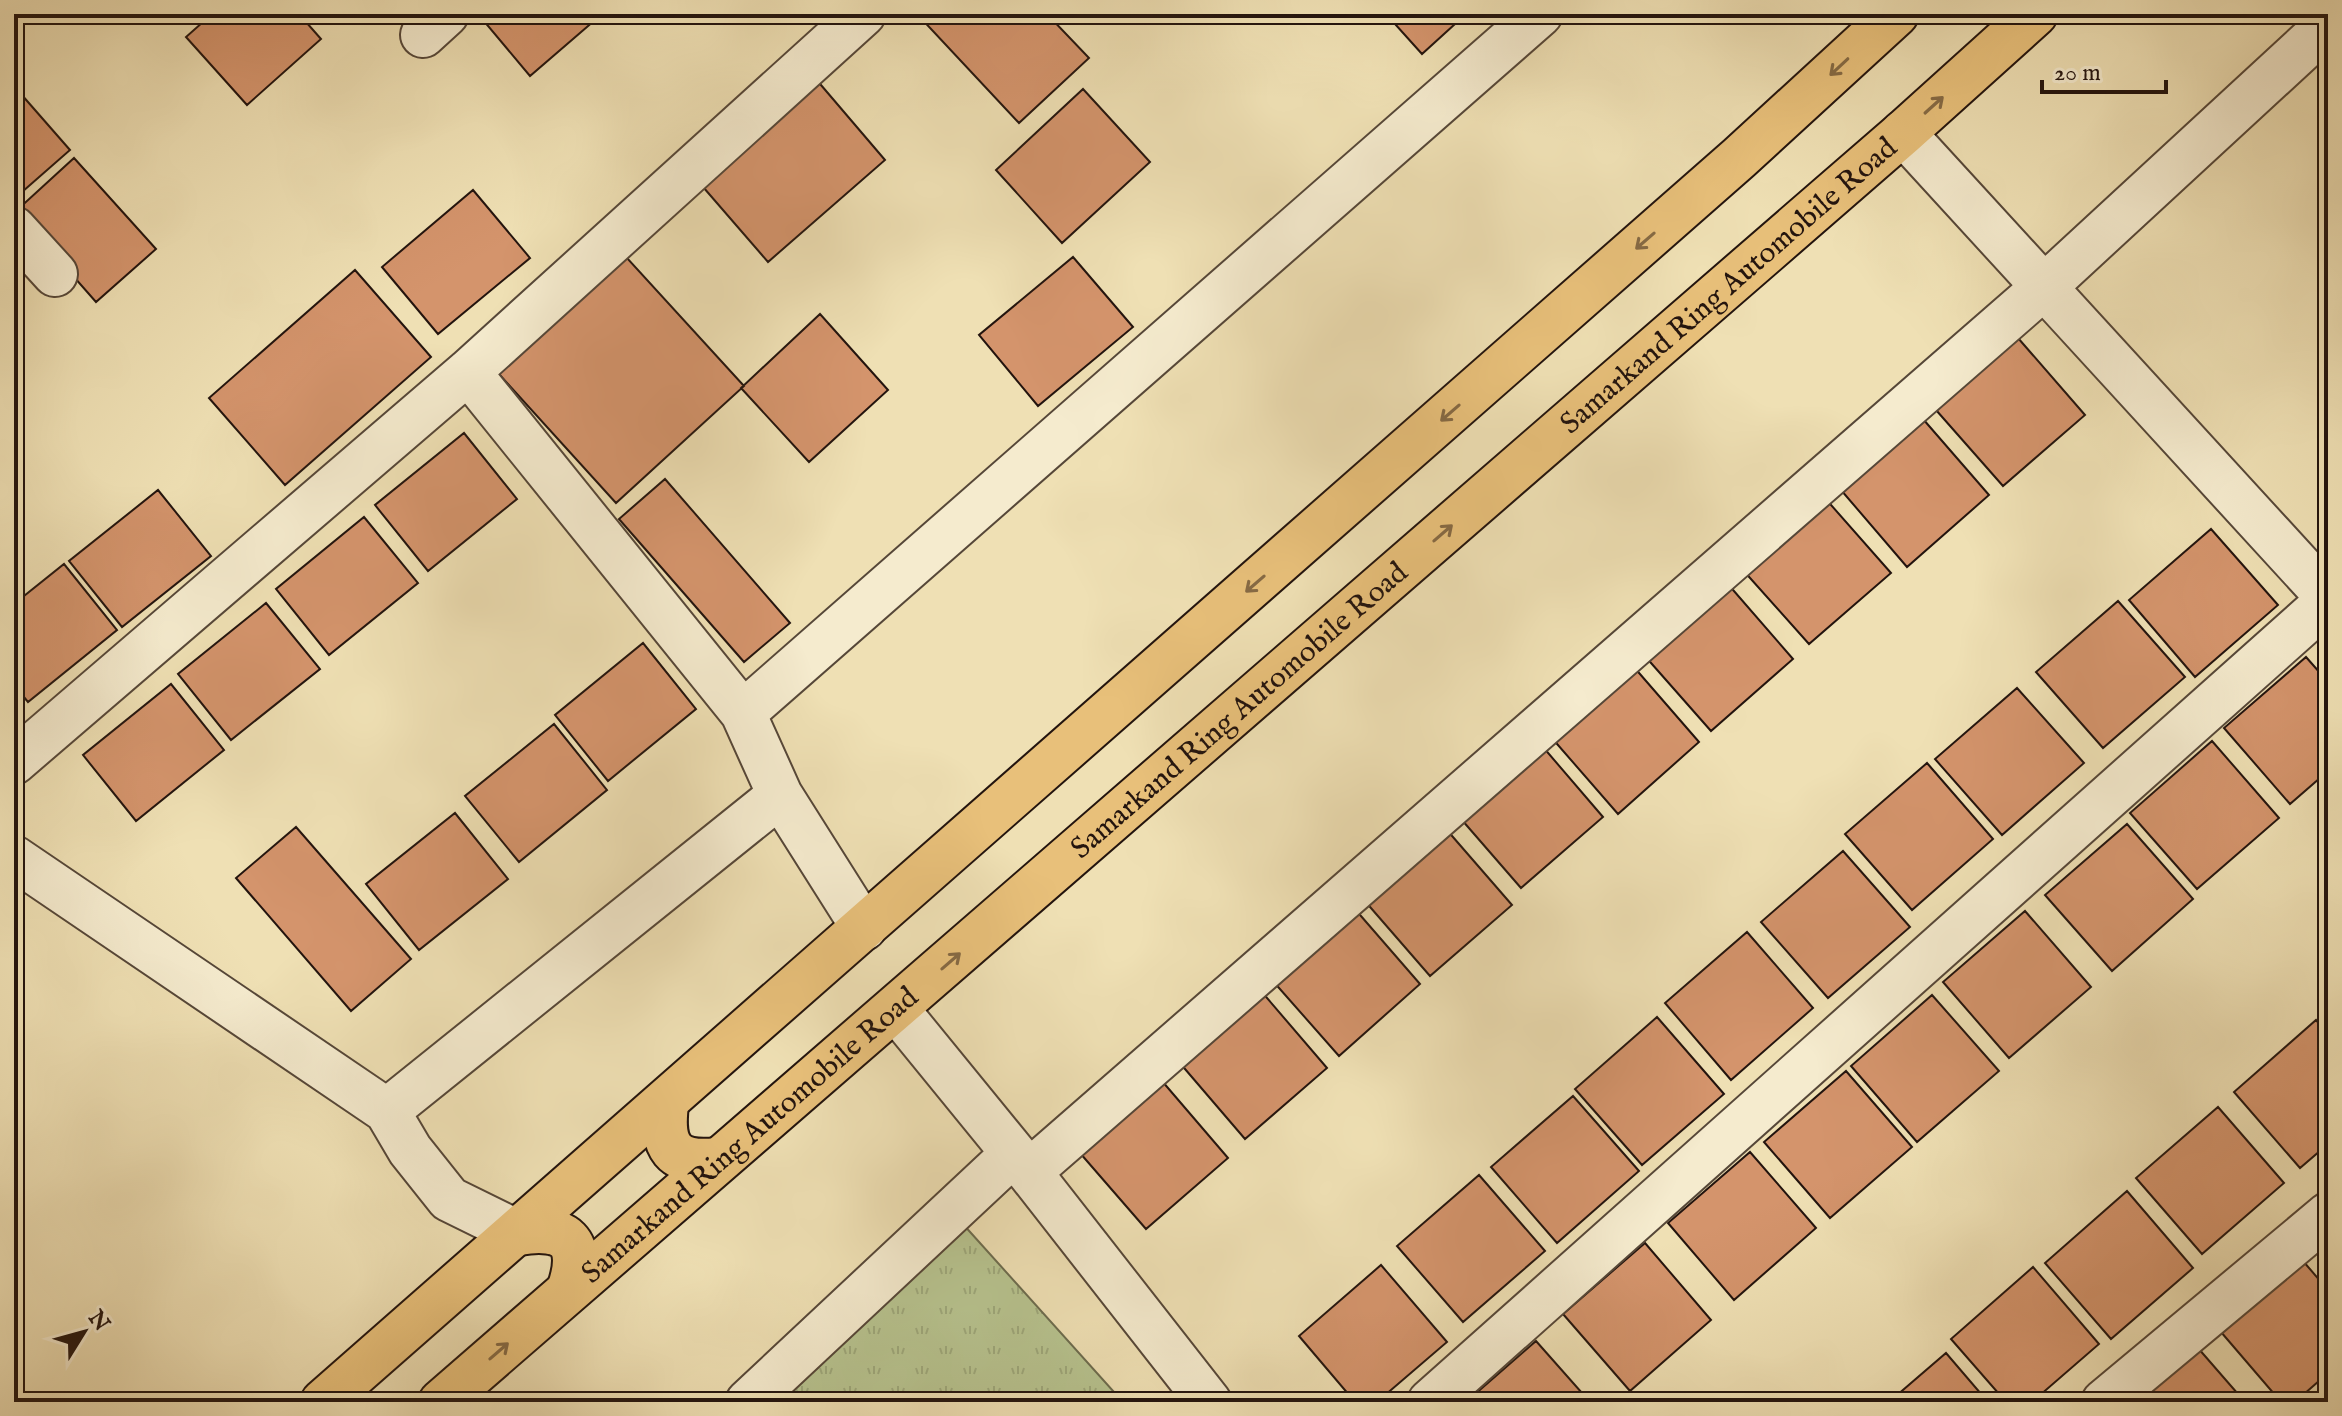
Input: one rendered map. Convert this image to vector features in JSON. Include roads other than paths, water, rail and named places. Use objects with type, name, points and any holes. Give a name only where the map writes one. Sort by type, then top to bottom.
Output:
[{"type":"highway","points":[[323,1402],[666,1104],[1739,158],[1896,14]]},
{"type":"highway","name":"Samarkand Ring Automobile Road","points":[[441,1402],[1903,133],[2035,14]]},
{"type":"highway","points":[[666,1104],[665,1136],[671,1149],[682,1160],[695,1163],[717,1160]]},
{"type":"highway","points":[[518,1233],[540,1229],[557,1232],[570,1241],[577,1268],[569,1290]]},
{"type":"street","points":[[14,762],[468,372],[863,14]]},
{"type":"street","points":[[743,713],[1540,14]]},
{"type":"street","points":[[748,1402],[1021,1163],[2044,287],[2328,25]]},
{"type":"street","points":[[1430,1402],[2328,599],[1903,133]]},
{"type":"street","points":[[14,229],[55,274]]},
{"type":"street","points":[[468,372],[743,713],[780,795],[864,928]]},
{"type":"street","points":[[387,1111],[780,795]]},
{"type":"street","points":[[14,858],[387,1111],[410,1150],[449,1199],[518,1233]]},
{"type":"street","points":[[896,1009],[1209,1402]]},
{"type":"street","points":[[2104,1402],[2328,1215]]}]
